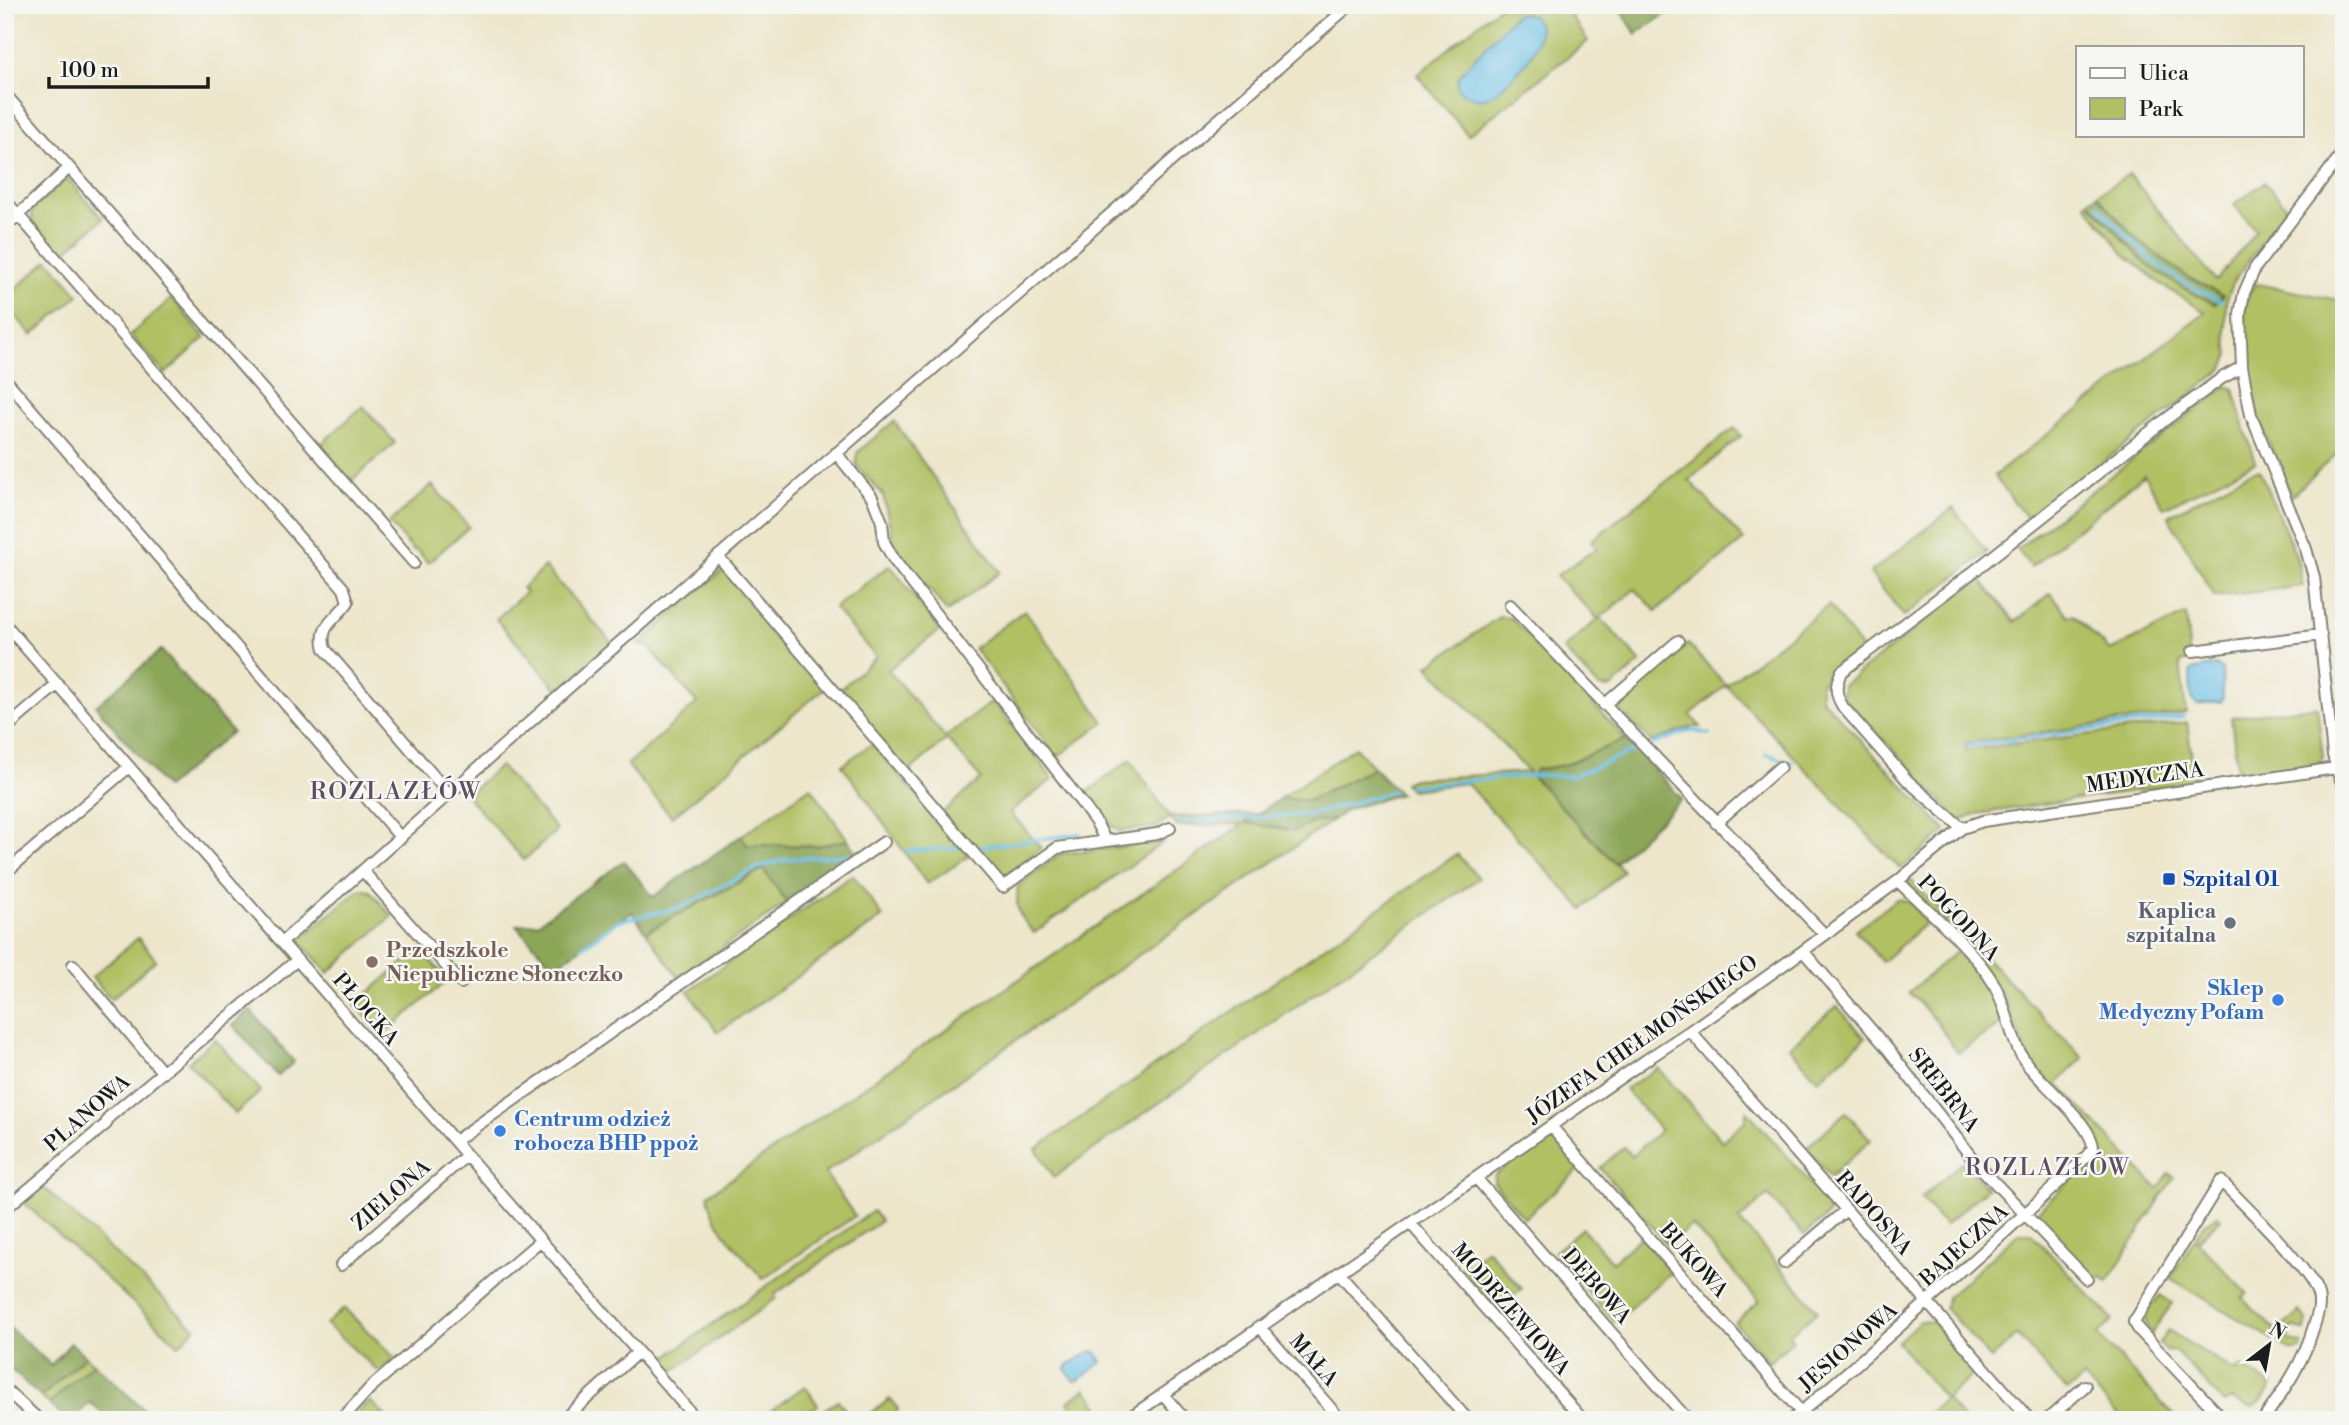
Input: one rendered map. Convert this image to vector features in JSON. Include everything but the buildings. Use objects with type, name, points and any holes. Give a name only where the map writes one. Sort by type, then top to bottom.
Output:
[{"type":"street","points":[[282,942],[718,556],[1350,5]]},
{"type":"street","points":[[5,94],[414,563]]},
{"type":"street","points":[[2344,151],[2248,281],[2239,314],[2242,367],[2251,415],[2306,550],[2314,577],[2336,768],[2344,786]]},
{"type":"street","points":[[5,227],[69,168]]},
{"type":"street","points":[[5,200],[344,589],[348,603],[326,626],[322,638],[325,649],[449,794]]},
{"type":"street","points":[[1962,828],[1908,781],[1843,707],[1836,696],[1836,684],[1841,672],[1973,572],[2165,420],[2222,378],[2242,367]]},
{"type":"street","points":[[5,379],[401,838]]},
{"type":"street","points":[[836,453],[872,496],[882,522],[884,542],[894,560],[1097,824],[1105,840]]},
{"type":"street","points":[[718,556],[1003,887],[1057,848],[1157,834],[1170,828]]},
{"type":"street","points":[[1510,605],[1825,935]]},
{"type":"street","name":"PŁOCKA","points":[[5,624],[697,1420]]},
{"type":"street","points":[[2193,651],[2321,635]]},
{"type":"street","points":[[1604,705],[1678,641]]},
{"type":"street","points":[[5,729],[58,684]]},
{"type":"street","points":[[5,873],[129,767]]},
{"type":"street","points":[[1716,822],[1780,767]]},
{"type":"street","name":"MEDYCZNA","points":[[1962,828],[1983,821],[2336,768]]},
{"type":"street","name":"JÓZEFA CHEŁMOŃSKIEGO","points":[[1126,1420],[1803,951],[1898,881],[1962,828]]},
{"type":"street","points":[[455,1141],[884,842]]},
{"type":"street","points":[[363,871],[461,983]]},
{"type":"street","name":"POGODNA","points":[[1898,881],[1960,943],[1987,975],[1995,987],[2020,1053],[2089,1131],[2093,1141],[2093,1148],[2087,1156],[2026,1214]]},
{"type":"street","name":"SREBRNA","points":[[1803,951],[1887,1048],[1976,1163],[2087,1279]]},
{"type":"street","name":"PLANOWA","points":[[5,1209],[106,1124],[109,1117],[298,960]]},
{"type":"street","name":"PLANOWA","points":[[73,965],[163,1073]]},
{"type":"street","name":"RADOSNA","points":[[1690,1031],[2030,1420]]},
{"type":"street","name":"BUKOWA","points":[[1551,1126],[1801,1417]]},
{"type":"street","name":"ZIELONA","points":[[341,1265],[467,1155]]},
{"type":"street","name":"DĘBOWA","points":[[1476,1178],[1688,1420]]},
{"type":"street","points":[[2224,1420],[2134,1322],[2221,1181],[2304,1270],[2318,1293],[2320,1307],[2308,1346],[2293,1378],[2263,1420]]},
{"type":"street","points":[[1784,1263],[1846,1210]]},
{"type":"street","name":"BAJECZNA","points":[[1928,1303],[2026,1214]]},
{"type":"street","name":"MODRZEWIOWA","points":[[1411,1224],[1583,1420]]},
{"type":"street","points":[[341,1420],[370,1388],[541,1240]]},
{"type":"street","points":[[1339,1273],[1468,1420]]},
{"type":"street","name":"JESIONOWA","points":[[1801,1417],[1928,1303]]},
{"type":"street","name":"MAŁA","points":[[1259,1326],[1341,1420]]},
{"type":"street","points":[[564,1420],[638,1352]]},
{"type":"street","points":[[2047,1420],[2085,1386]]},
{"type":"street","points":[[5,1389],[40,1420]]},
{"type":"street","points":[[1163,1394],[1185,1420]]},
{"type":"green space","points":[[1501,5],[1569,5],[1566,8],[1588,41],[1468,135],[1417,75]]},
{"type":"green space","points":[[1618,5],[1660,5],[1666,14],[1636,34]]},
{"type":"green space","points":[[2129,174],[2216,281],[2256,231],[2234,205],[2264,182],[2287,207],[2233,283],[2226,302],[2229,355],[2222,370],[2028,520],[1994,476],[2205,312],[2162,285],[2124,254],[2085,203],[2088,201],[2147,265],[2182,288],[2215,304],[2223,296],[2189,278],[2137,240],[2097,195]]},
{"type":"green space","points":[[67,178],[103,219],[61,255],[32,223],[32,210]]},
{"type":"green space","points":[[2097,195],[2137,240],[2189,278],[2223,295],[2215,304],[2182,288],[2147,265],[2088,201]]},
{"type":"green space","points":[[48,260],[79,295],[32,335],[5,304],[5,298]]},
{"type":"green space","points":[[2257,284],[2344,301],[2344,447],[2291,496],[2259,419],[2244,310],[2249,292]]},
{"type":"green space","points":[[172,298],[205,338],[165,374],[130,335]]},
{"type":"green space","points":[[2227,386],[2234,389],[2256,462],[2164,508],[2144,475],[2031,567],[2017,549]]},
{"type":"green space","points":[[363,406],[395,443],[351,481],[320,445]]},
{"type":"green space","points":[[894,421],[1000,572],[947,612],[894,544],[883,495],[856,465],[857,453]]},
{"type":"green space","points":[[1734,428],[1741,436],[1689,480],[1744,540],[1656,611],[1635,589],[1600,618],[1641,662],[1611,688],[1599,687],[1563,649],[1598,619],[1556,576],[1597,548],[1591,541]]},
{"type":"green space","points":[[2259,470],[2297,558],[2303,586],[2215,597],[2168,516],[2250,472]]},
{"type":"green space","points":[[432,485],[469,527],[428,563],[389,523]]},
{"type":"green space","points":[[1953,508],[1987,552],[1904,616],[1870,573]]},
{"type":"green space","points":[[890,565],[940,630],[888,670],[945,737],[993,701],[1053,779],[1010,812],[1041,848],[1007,875],[993,873],[942,813],[981,779],[947,739],[908,772],[838,691],[876,657],[834,608]]},
{"type":"green space","points":[[545,567],[612,643],[559,691],[496,619],[526,592],[522,588]]},
{"type":"green space","points":[[724,569],[825,688],[672,817],[627,765],[697,703],[649,647],[637,645]]},
{"type":"green space","points":[[1980,579],[2015,622],[2051,593],[2068,616],[2073,615],[2110,651],[2186,614],[2190,661],[2180,663],[2186,713],[1965,743],[1966,750],[2187,722],[2195,782],[1976,814],[1960,821],[1842,696],[1843,685]]},
{"type":"green space","points":[[1829,605],[1862,649],[1821,682],[1821,698],[1946,831],[1900,869],[1726,685]]},
{"type":"green space","points":[[1025,610],[1104,722],[1057,757],[974,648]]},
{"type":"green space","points":[[1499,617],[1511,618],[1626,739],[1564,765],[1536,770],[1533,777],[1623,871],[1583,909],[1466,783],[1411,790],[1404,783],[1413,779],[1529,772],[1428,666]]},
{"type":"green space","points":[[1688,644],[1726,685],[1690,715],[1701,727],[1691,727],[1651,742],[1620,711],[1622,699]]},
{"type":"green space","points":[[161,650],[232,732],[166,788],[96,706]]},
{"type":"green space","points":[[2317,706],[2323,758],[2315,766],[2238,776],[2231,717]]},
{"type":"green space","points":[[1626,739],[1682,799],[1615,863],[1533,777],[1536,770],[1564,765]]},
{"type":"green space","points":[[872,744],[969,856],[927,884],[842,765]]},
{"type":"green space","points":[[1355,747],[1374,768],[1308,801],[1281,798]]},
{"type":"green space","points":[[1130,760],[1170,817],[1156,827],[1119,831],[1107,822],[1085,794]]},
{"type":"green space","points":[[500,766],[557,830],[524,860],[466,795]]},
{"type":"green space","points":[[1374,768],[1400,794],[1348,809],[1333,820],[1311,823],[1295,831],[1245,823],[1281,798],[1308,801]]},
{"type":"green space","points":[[811,787],[848,840],[817,846],[747,845],[741,836]]},
{"type":"green space","points":[[1259,814],[1246,823],[1295,831],[1311,823],[1333,820],[825,1173],[855,1216],[763,1279],[722,1229],[710,1206],[708,1195],[1243,824],[1176,826],[1170,817]]},
{"type":"green space","points":[[741,836],[747,845],[817,846],[848,840],[857,852],[787,903],[763,869],[646,932],[632,912],[554,967],[516,925],[538,923],[624,861],[653,897]]},
{"type":"green space","points":[[1164,842],[1034,933],[1021,916],[1017,901],[1018,886],[1060,854]]},
{"type":"green space","points":[[1457,854],[1479,878],[1054,1177],[1036,1149]]},
{"type":"green space","points":[[763,869],[787,903],[679,978],[646,932]]},
{"type":"green space","points":[[853,875],[883,917],[718,1032],[688,991]]},
{"type":"green space","points":[[1908,877],[2083,1058],[2057,1083],[2158,1189],[2169,1173],[2174,1177],[2107,1282],[2101,1276],[2097,1281],[2036,1216],[2038,1211],[2098,1154],[2094,1150],[2097,1139],[2086,1122],[2035,1068],[2003,996],[1910,888]]},
{"type":"green space","points":[[360,889],[370,891],[392,916],[328,973],[299,940]]},
{"type":"green space","points":[[1897,899],[1909,901],[1928,921],[1882,962],[1855,930]]},
{"type":"green space","points":[[138,938],[156,960],[111,999],[92,977]]},
{"type":"green space","points":[[420,949],[448,980],[382,1036],[355,1004]]},
{"type":"green space","points":[[1957,951],[1987,983],[2002,1023],[1958,1053],[1936,1021],[1909,992]]},
{"type":"green space","points":[[1837,1006],[1865,1038],[1818,1080],[1789,1047]]},
{"type":"green space","points":[[250,1010],[294,1062],[278,1076],[233,1025]]},
{"type":"green space","points":[[215,1039],[261,1091],[235,1114],[188,1062]]},
{"type":"green space","points":[[1658,1068],[1722,1141],[1745,1121],[1747,1111],[1829,1204],[1828,1215],[1804,1235],[1768,1195],[1739,1220],[1818,1311],[1789,1335],[1793,1341],[1769,1362],[1735,1323],[1759,1301],[1692,1225],[1668,1245],[1600,1168],[1624,1147],[1632,1156],[1661,1130],[1625,1089]]},
{"type":"green space","points":[[1846,1112],[1871,1140],[1830,1177],[1806,1148]]},
{"type":"green space","points":[[1546,1139],[1556,1140],[1581,1168],[1524,1218],[1494,1183],[1495,1174]]},
{"type":"green space","points":[[1962,1162],[1987,1188],[1945,1225],[1921,1198]]},
{"type":"green space","points":[[40,1184],[195,1328],[179,1345],[21,1200]]},
{"type":"green space","points":[[873,1211],[881,1221],[775,1294],[776,1298],[764,1307],[673,1371],[663,1359]]},
{"type":"green space","points":[[2217,1215],[2221,1218],[2197,1241],[2247,1293],[2242,1298],[2277,1332],[2299,1311],[2307,1320],[2305,1331],[2293,1327],[2288,1340],[2302,1344],[2301,1350],[2292,1351],[2170,1278],[2204,1224]]},
{"type":"green space","points":[[1582,1228],[1612,1262],[1641,1237],[1671,1272],[1614,1322],[1554,1252]]},
{"type":"green space","points":[[2019,1233],[2031,1233],[2113,1320],[2098,1335],[2174,1416],[2170,1420],[2118,1420],[2120,1417],[2084,1378],[2067,1391],[2017,1335],[1991,1359],[1945,1308],[1947,1297]]},
{"type":"green space","points":[[1487,1249],[1522,1289],[1496,1311],[1461,1270]]},
{"type":"green space","points":[[2160,1295],[2172,1303],[2151,1335],[2146,1318]]},
{"type":"green space","points":[[344,1308],[395,1358],[379,1372],[326,1324]]},
{"type":"green space","points":[[1920,1321],[1932,1322],[1976,1372],[1946,1399],[1964,1420],[1921,1420],[1945,1399],[1897,1342]]},
{"type":"green space","points":[[5,1324],[51,1365],[71,1343],[85,1356],[41,1397],[5,1364]]},
{"type":"green space","points":[[2168,1330],[2236,1372],[2240,1366],[2272,1385],[2256,1406],[2246,1406],[2231,1399],[2224,1403],[2175,1351],[2165,1350],[2159,1343]]},
{"type":"green space","points":[[85,1356],[93,1363],[49,1404],[41,1397]]},
{"type":"green space","points":[[93,1363],[150,1415],[146,1420],[109,1420],[90,1402],[72,1420],[68,1420],[49,1404]]},
{"type":"green space","points":[[805,1386],[818,1405],[798,1420],[758,1420]]},
{"type":"green space","points":[[1086,1389],[1109,1420],[1078,1420],[1068,1402]]},
{"type":"green space","points":[[890,1399],[898,1409],[894,1420],[861,1420]]},
{"type":"green space","points":[[838,1400],[852,1419],[810,1420]]},
{"type":"green space","points":[[370,1401],[390,1420],[352,1418]]},
{"type":"water","points":[[1521,13],[1533,16],[1540,27],[1536,46],[1527,61],[1506,84],[1485,98],[1462,93],[1457,85],[1461,73],[1514,16]]},
{"type":"water","points":[[2216,665],[2222,669],[2221,702],[2197,705],[2191,699],[2190,673],[2192,670]]},
{"type":"water","points":[[1091,1351],[1096,1352],[1102,1362],[1074,1381],[1066,1369],[1067,1366]]},
{"type":"waterway","points":[[2098,206],[2154,261],[2184,283],[2222,301]]},
{"type":"waterway","points":[[1968,746],[2183,717]]},
{"type":"waterway","points":[[1653,744],[1690,730],[1709,734]]},
{"type":"waterway","points":[[1409,786],[1538,775],[1573,776],[1635,750]]},
{"type":"waterway","points":[[1766,754],[1792,763]]},
{"type":"waterway","points":[[1177,822],[1314,814],[1393,791]]},
{"type":"waterway","points":[[978,847],[1080,834]]},
{"type":"waterway","points":[[906,851],[958,848]]},
{"type":"waterway","points":[[582,947],[618,921],[682,907],[755,869],[786,859],[850,855]]},
{"type":"place","name":"Szpital 01","points":[[2169,879]]},
{"type":"place","name":"Kaplica szpitalna","points":[[2230,923]]},
{"type":"place","name":"Przedszkole Niepubliczne Słoneczko","points":[[372,962]]},
{"type":"place","name":"Sklep Medyczny Pofam","points":[[2278,1000]]},
{"type":"place","name":"Centrum odzież robocza BHP ppoż","points":[[500,1131]]},
{"type":"district","name":"ROZLAZŁÓW","points":[[396,791]]},
{"type":"district","name":"ROZLAZŁÓW","points":[[2048,1167]]}]
